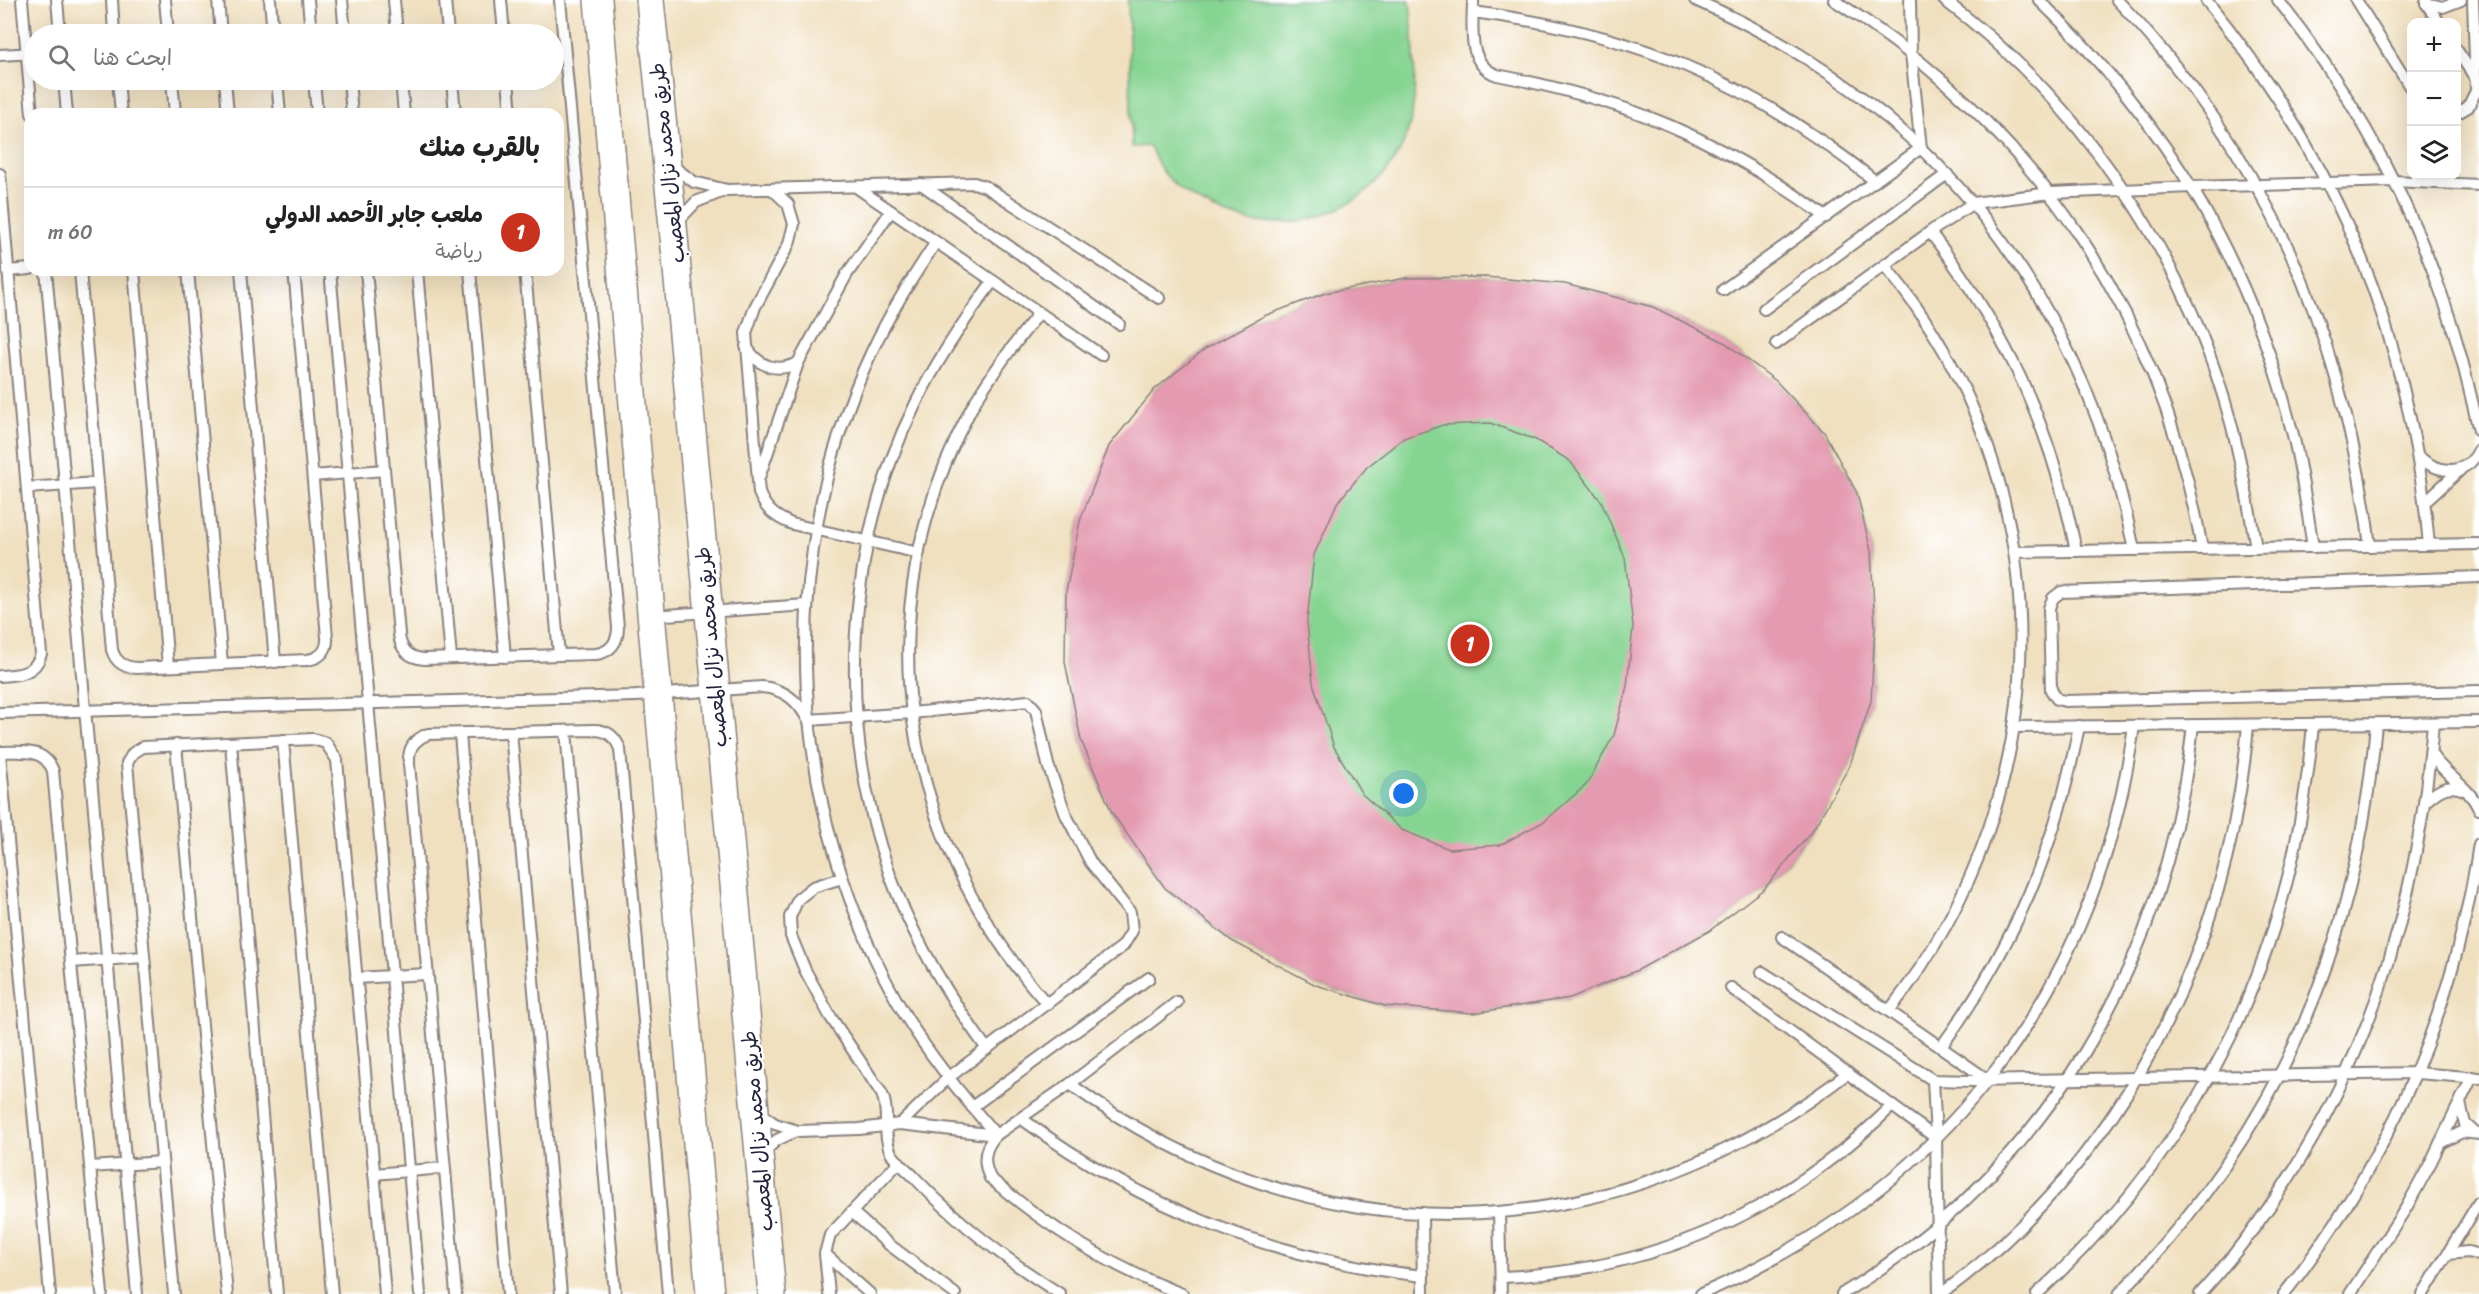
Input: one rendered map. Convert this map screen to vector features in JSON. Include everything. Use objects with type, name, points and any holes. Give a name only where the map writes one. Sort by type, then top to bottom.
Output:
[{"type":"street","points":[[598,0],[710,1294]]},
{"type":"street","name":"طريق محمد نزال المعصب","points":[[650,0],[674,226],[772,1294]]},
{"type":"lane","points":[[22,0],[26,24]]},
{"type":"lane","points":[[57,0],[59,24]]},
{"type":"lane","points":[[112,0],[113,24]]},
{"type":"lane","points":[[165,0],[167,24]]},
{"type":"lane","points":[[218,0],[220,24]]},
{"type":"lane","points":[[270,0],[272,24]]},
{"type":"lane","points":[[308,0],[309,24]]},
{"type":"lane","points":[[342,0],[344,24]]},
{"type":"lane","points":[[394,0],[396,24]]},
{"type":"lane","points":[[445,0],[447,24]]},
{"type":"lane","points":[[501,0],[503,24]]},
{"type":"lane","points":[[560,0],[562,24]]},
{"type":"lane","points":[[1473,0],[1474,52],[1479,63],[1487,70],[1497,75],[1599,98],[1669,124],[1757,169],[1826,217]]},
{"type":"lane","points":[[1695,0],[1758,30],[1808,59],[1863,98],[1921,148],[1973,203],[2024,272],[2047,309],[2072,357],[2101,426],[2114,467],[2134,550]]},
{"type":"lane","points":[[1834,0],[1911,53],[1982,116],[2050,193],[2099,265],[2151,366],[2179,447],[2196,511],[2202,549]]},
{"type":"lane","points":[[1910,0],[1911,53],[1921,148]]},
{"type":"lane","points":[[1944,0],[2004,51],[2047,94],[2087,141],[2123,190],[2157,244],[2186,301],[2211,361],[2231,422],[2246,484],[2256,548]]},
{"type":"lane","points":[[2039,0],[2102,64],[2132,100],[2192,187],[2232,260],[2268,347],[2294,437],[2313,547]]},
{"type":"lane","points":[[2117,0],[2161,48],[2197,94],[2256,186],[2295,263],[2330,354],[2355,448],[2370,546]]},
{"type":"lane","points":[[2206,0],[2272,87],[2328,183],[2354,237],[2378,301],[2404,389],[2418,456],[2429,545]]},
{"type":"lane","points":[[2278,0],[2343,90],[2413,221],[2440,290],[2463,360],[2479,431]]},
{"type":"lane","points":[[2356,0],[2407,82]]},
{"type":"lane","points":[[2425,2],[2443,7],[2461,0]]},
{"type":"lane","points":[[2461,111],[2468,107],[2473,99],[2477,81],[2473,0]]},
{"type":"lane","points":[[2425,2],[2436,18]]},
{"type":"lane","points":[[1473,12],[1526,19],[1578,30],[1618,41],[1688,66],[1763,102],[1799,124],[1834,148],[1875,181]]},
{"type":"lane","points":[[367,276],[399,641],[406,652],[417,658],[602,653],[613,645],[618,633],[564,44]]},
{"type":"lane","points":[[0,55],[24,53]]},
{"type":"lane","points":[[2461,55],[2477,81]]},
{"type":"lane","points":[[32,90],[32,108]]},
{"type":"lane","points":[[65,90],[66,108]]},
{"type":"lane","points":[[119,90],[120,108]]},
{"type":"lane","points":[[173,90],[174,108]]},
{"type":"lane","points":[[226,90],[227,108]]},
{"type":"lane","points":[[278,90],[279,108]]},
{"type":"lane","points":[[315,90],[316,108]]},
{"type":"lane","points":[[350,90],[351,108]]},
{"type":"lane","points":[[402,90],[403,108]]},
{"type":"lane","points":[[453,90],[454,108]]},
{"type":"lane","points":[[509,90],[510,108]]},
{"type":"lane","points":[[1723,291],[1921,148]]},
{"type":"lane","points":[[667,160],[694,182],[727,190],[975,183],[986,187],[1159,298]]},
{"type":"lane","points":[[0,174],[40,654],[35,666],[29,671],[23,674],[0,676]]},
{"type":"lane","points":[[1764,309],[1947,174]]},
{"type":"lane","points":[[1776,344],[1930,231],[1973,203],[2050,193],[2192,187],[2453,180],[2479,185]]},
{"type":"lane","points":[[920,184],[1119,324]]},
{"type":"lane","points":[[855,186],[1101,355]]},
{"type":"lane","points":[[674,226],[696,202],[727,190]]},
{"type":"lane","points":[[773,190],[788,204],[792,213],[793,235],[750,319],[746,346],[757,484],[762,501],[773,515],[792,524],[868,543],[919,552]]},
{"type":"lane","points":[[757,484],[798,363],[847,274],[891,211]]},
{"type":"lane","points":[[1930,231],[1976,295],[2026,386],[2055,462],[2076,551]]},
{"type":"lane","points":[[936,242],[901,295],[872,351],[856,389],[829,469],[815,531],[806,605],[805,663],[808,720],[815,773],[826,826],[842,878],[870,948],[906,1015],[948,1078],[996,1135]]},
{"type":"lane","points":[[1885,266],[1923,316],[1950,360],[1969,398],[1999,478],[2015,552],[2021,648],[2015,727],[1997,808],[1970,880],[1934,948],[1889,1011]]},
{"type":"lane","points":[[8,271],[24,270]]},
{"type":"lane","points":[[47,276],[137,1294]]},
{"type":"lane","points":[[81,276],[112,650],[114,657],[130,668],[275,662],[313,659],[323,653],[327,643],[295,276]]},
{"type":"lane","points":[[135,276],[168,666]]},
{"type":"lane","points":[[189,276],[222,664]]},
{"type":"lane","points":[[242,276],[275,662]]},
{"type":"lane","points":[[331,276],[420,1294]]},
{"type":"lane","points":[[418,276],[451,658]]},
{"type":"lane","points":[[471,276],[505,657]]},
{"type":"lane","points":[[526,276],[559,655]]},
{"type":"lane","points":[[987,1049],[941,983],[909,921],[890,875],[868,798],[857,717],[856,630],[868,543],[892,458],[915,405],[938,362],[964,320],[993,281]]},
{"type":"lane","points":[[1039,313],[992,375],[959,434],[940,478],[919,552],[909,623],[909,658],[912,713],[929,797],[952,861],[984,922],[1003,951],[1047,1004]]},
{"type":"lane","points":[[746,346],[759,362],[768,367],[789,368],[798,363]]},
{"type":"lane","points":[[2425,502],[2462,467],[2472,461],[2479,450]]},
{"type":"lane","points":[[2418,456],[2430,466],[2441,470],[2462,467]]},
{"type":"lane","points":[[313,476],[384,470]]},
{"type":"lane","points":[[27,488],[98,483]]},
{"type":"lane","points":[[2015,552],[2479,544]]},
{"type":"lane","points":[[2479,578],[2061,592],[2053,598],[2049,608],[2051,690],[2057,699],[2065,701],[2479,691]]},
{"type":"lane","points":[[652,616],[806,605]]},
{"type":"lane","points":[[0,713],[657,695],[772,688],[798,703],[808,720]]},
{"type":"lane","points":[[808,720],[912,713],[1024,700],[1035,706],[1048,765],[1066,815],[1091,863],[1130,912],[1133,924],[1131,936],[1123,946],[948,1078],[900,1124]]},
{"type":"lane","points":[[2200,1294],[2232,1256],[2275,1198],[2312,1138],[2345,1075],[2373,1009],[2396,941],[2414,871],[2426,801],[2433,723]]},
{"type":"lane","points":[[2015,727],[2479,723]]},
{"type":"lane","points":[[1940,1294],[2002,1243],[2050,1194],[2094,1141],[2137,1078],[2182,993],[2217,897],[2240,796],[2248,724]]},
{"type":"lane","points":[[2037,1294],[2088,1245],[2138,1187],[2182,1125],[2211,1076],[2253,989],[2279,917],[2303,815],[2313,724]]},
{"type":"lane","points":[[2119,1294],[2198,1204],[2249,1130],[2280,1075],[2316,994],[2345,909],[2365,820],[2376,724]]},
{"type":"lane","points":[[1842,1294],[1887,1264],[1938,1224],[2000,1165],[2025,1136],[2068,1078],[2113,1004],[2154,910],[2177,829],[2193,725]]},
{"type":"lane","points":[[1941,1047],[2004,950],[2032,890],[2061,808],[2079,726]]},
{"type":"lane","points":[[1701,1294],[1762,1266],[1821,1232],[1877,1192],[1936,1138],[1988,1080],[2016,1043],[2040,1005],[2086,914],[2115,828],[2134,726]]},
{"type":"lane","points":[[456,1294],[408,756],[410,749],[420,737],[428,734],[594,730],[608,732],[618,742],[620,749],[668,1294]]},
{"type":"lane","points":[[566,731],[615,1294]]},
{"type":"lane","points":[[512,732],[561,1294]]},
{"type":"lane","points":[[460,734],[508,1294]]},
{"type":"lane","points":[[283,740],[332,1294]]},
{"type":"lane","points":[[174,1294],[127,763],[133,753],[143,747],[283,740],[320,740],[331,748],[337,760],[385,1294]]},
{"type":"lane","points":[[231,743],[277,1294]]},
{"type":"lane","points":[[176,745],[227,1294]]},
{"type":"lane","points":[[50,1294],[0,753],[34,752],[46,759],[53,771],[102,1294]]},
{"type":"lane","points":[[2431,754],[2443,770],[2467,791],[2479,809]]},
{"type":"lane","points":[[2426,801],[2443,788],[2460,788],[2467,791]]},
{"type":"lane","points":[[2284,1294],[2334,1227],[2365,1177],[2393,1126],[2417,1073],[2438,1018],[2455,962],[2479,844]]},
{"type":"lane","points":[[842,878],[813,887],[798,899],[790,917],[791,936],[805,970],[830,1016],[886,1102],[890,1150],[929,1192],[984,1241],[1060,1294]]},
{"type":"lane","points":[[1782,937],[1988,1080]]},
{"type":"lane","points":[[71,962],[144,957]]},
{"type":"lane","points":[[1762,972],[1933,1080],[2417,1073],[2475,1077],[2460,1100],[2406,1208],[2350,1294]]},
{"type":"lane","points":[[356,978],[427,974]]},
{"type":"lane","points":[[972,1107],[1149,978]]},
{"type":"lane","points":[[1731,988],[1936,1138]]},
{"type":"lane","points":[[1177,1002],[1070,1084],[996,1135],[986,1149],[985,1163],[990,1178],[1037,1215],[1090,1250],[1182,1294]]},
{"type":"lane","points":[[1070,1084],[1148,1134],[1186,1154],[1265,1185],[1358,1206],[1422,1213],[1499,1212],[1593,1197],[1683,1169],[1768,1128],[1804,1106],[1848,1073]]},
{"type":"lane","points":[[1933,1080],[1940,1294]]},
{"type":"lane","points":[[2460,1100],[2463,1120],[2476,1133]]},
{"type":"lane","points":[[1501,1276],[1559,1272],[1616,1262],[1672,1246],[1709,1232],[1753,1211],[1803,1181],[1850,1146],[1892,1106]]},
{"type":"lane","points":[[755,1109],[775,1124],[798,1131],[888,1127],[900,1124],[996,1135]]},
{"type":"lane","points":[[1022,1119],[1068,1151],[1118,1181],[1170,1208],[1224,1230],[1307,1256],[1365,1268],[1423,1276]]},
{"type":"lane","points":[[760,1156],[777,1140],[798,1131]]},
{"type":"lane","points":[[2440,1143],[2456,1134],[2476,1133]]},
{"type":"lane","points":[[91,1167],[162,1162]]},
{"type":"lane","points":[[829,1294],[825,1254],[830,1235],[900,1162]]},
{"type":"lane","points":[[374,1174],[444,1167]]},
{"type":"lane","points":[[2422,1294],[2479,1202]]},
{"type":"lane","points":[[852,1212],[887,1243],[955,1294]]},
{"type":"lane","points":[[1499,1212],[1501,1294]]},
{"type":"lane","points":[[1422,1213],[1423,1294]]},
{"type":"lane","points":[[2448,1254],[2468,1252],[2479,1255]]},
{"type":"lane","points":[[825,1254],[870,1294]]},
{"type":"green space","points":[[1128,0],[1410,0],[1415,82],[1413,103],[1404,143],[1394,161],[1376,182],[1355,199],[1331,212],[1305,220],[1278,223],[1251,221],[1225,214],[1195,199],[1181,190],[1163,171],[1150,146],[1132,147]]},
{"type":"green space","points":[[1485,277],[1565,284],[1653,307],[1724,342],[1776,381],[1824,432],[1857,493],[1871,551],[1875,627],[1871,701],[1850,765],[1814,828],[1765,888],[1709,931],[1638,970],[1570,998],[1473,1013],[1385,1006],[1316,985],[1232,941],[1165,888],[1112,813],[1081,740],[1065,662],[1066,592],[1080,521],[1155,389],[1205,349],[1264,316],[1325,293],[1405,278]]},
{"type":"building","points":[[1485,277],[1565,284],[1653,307],[1724,342],[1776,381],[1824,432],[1857,493],[1871,551],[1875,627],[1871,701],[1850,765],[1814,828],[1765,888],[1709,931],[1638,970],[1570,998],[1473,1013],[1385,1006],[1316,985],[1232,941],[1165,888],[1112,813],[1081,740],[1065,662],[1066,592],[1080,521],[1109,446],[1155,389],[1205,349],[1264,316],[1325,293],[1406,278]],"holes":[[[1490,423],[1536,440],[1570,461],[1601,501],[1625,558],[1633,626],[1627,686],[1614,735],[1587,784],[1545,821],[1500,845],[1449,849],[1402,830],[1362,794],[1334,747],[1313,683],[1307,622],[1314,555],[1337,503],[1367,467],[1404,438],[1443,425]]]},
{"type":"place","name":"ملعب جابر الأحمد الدولي","points":[[1470,644]]}]
